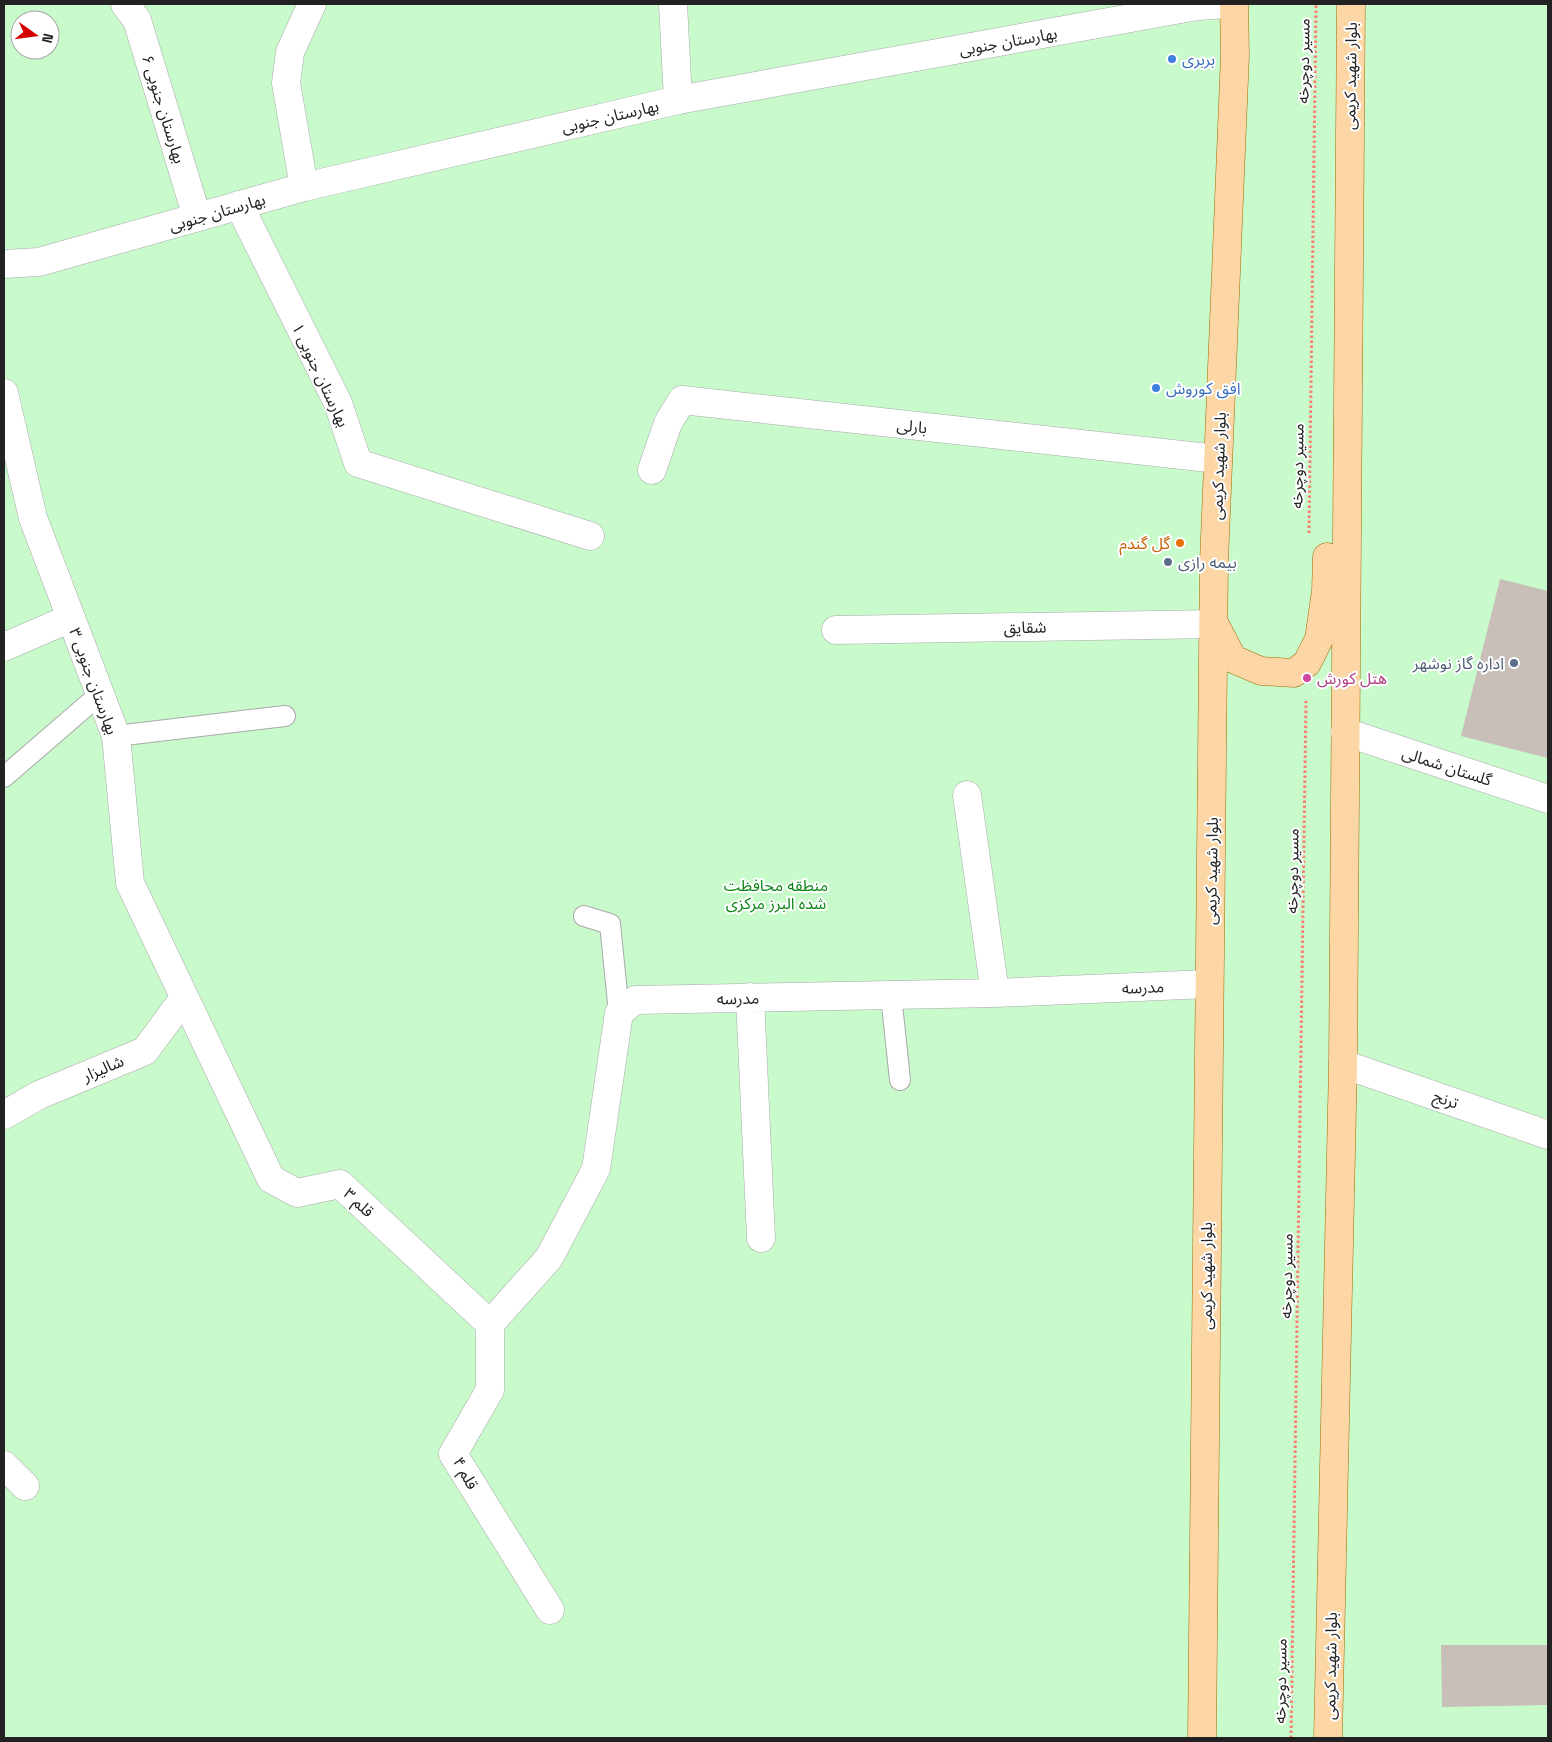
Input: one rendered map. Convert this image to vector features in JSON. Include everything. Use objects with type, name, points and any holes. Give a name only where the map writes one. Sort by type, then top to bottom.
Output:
[{"type":"main road","name":"بلوار شهید کریمی","points":[[1202,1738],[1208,984],[1214,561],[1234,84],[1234,4]]},
{"type":"main road","name":"بلوار شهید کریمی","points":[[1328,1738],[1343,1064],[1351,4]]},
{"type":"main road","points":[[1214,624],[1233,659],[1261,671],[1294,672],[1307,663],[1319,639],[1326,591],[1331,289],[1349,180]]},
{"type":"street","name":"بهارستان جنوبی ۶","points":[[125,4],[137,20],[197,217]]},
{"type":"street","points":[[304,187],[286,83],[290,52],[312,4]]},
{"type":"street","points":[[673,4],[678,100]]},
{"type":"street","name":"بهارستان جنوبی","points":[[4,264],[39,262],[304,187],[678,100],[1197,6],[1225,4]]},
{"type":"street","name":"بهارستان جنوبی ۱","points":[[239,205],[338,403],[358,463],[590,536]]},
{"type":"street","name":"بهارستان جنوبی ۳","points":[[4,393],[33,518],[116,736],[130,883],[184,998]]},
{"type":"street","name":"بارلی","points":[[652,470],[668,423],[682,400],[1218,459]]},
{"type":"street","points":[[4,647],[71,618]]},
{"type":"street","name":"شقایق","points":[[836,630],[1214,624]]},
{"type":"street","name":"گلستان شمالی","points":[[1345,732],[1548,800]]},
{"type":"street","points":[[967,796],[994,993]]},
{"type":"street","name":"مدرسه","points":[[619,1013],[635,1000],[994,993],[1208,984]]},
{"type":"street","name":"شالیزار","points":[[4,1116],[39,1094],[145,1051],[184,998]]},
{"type":"street","name":"قلم ۳","points":[[184,998],[271,1179],[297,1193],[340,1184],[490,1324]]},
{"type":"street","points":[[750,998],[760,1238]]},
{"type":"street","points":[[490,1324],[549,1258],[596,1170],[619,1013]]},
{"type":"street","name":"ترنج","points":[[1343,1064],[1548,1135]]},
{"type":"street","name":"قلم ۴","points":[[490,1324],[490,1390],[453,1454],[550,1610]]},
{"type":"street","points":[[4,1465],[25,1486]]},
{"type":"lane","points":[[4,776],[100,694]]},
{"type":"lane","points":[[116,736],[285,716]]},
{"type":"lane","points":[[584,916],[610,924],[619,1013]]},
{"type":"lane","points":[[891,995],[900,1080]]},
{"type":"path","name":"مسیر دوچرخه","points":[[1309,534],[1316,4]]},
{"type":"path","name":"مسیر دوچرخه","points":[[1291,1738],[1307,663]]},
{"type":"green space","name":"منطقه محافظت شده البرز مرکزی","points":[[4,4],[1548,4],[1548,1738],[4,1738]]},
{"type":"building","name":"اداره گاز نوشهر","points":[[1500,579],[1548,591],[1548,758],[1461,736]]},
{"type":"building","points":[[1441,1645],[1548,1645],[1548,1705],[1442,1707]]},
{"type":"place","name":"بربری","points":[[1172,59]]},
{"type":"place","name":"افق کوروش","points":[[1156,388]]},
{"type":"place","name":"گل گندم","points":[[1180,543]]},
{"type":"place","name":"بیمه رازی","points":[[1168,562]]},
{"type":"place","name":"اداره گاز نوشهر","points":[[1514,663]]},
{"type":"place","name":"هتل کورش","points":[[1307,678]]}]
